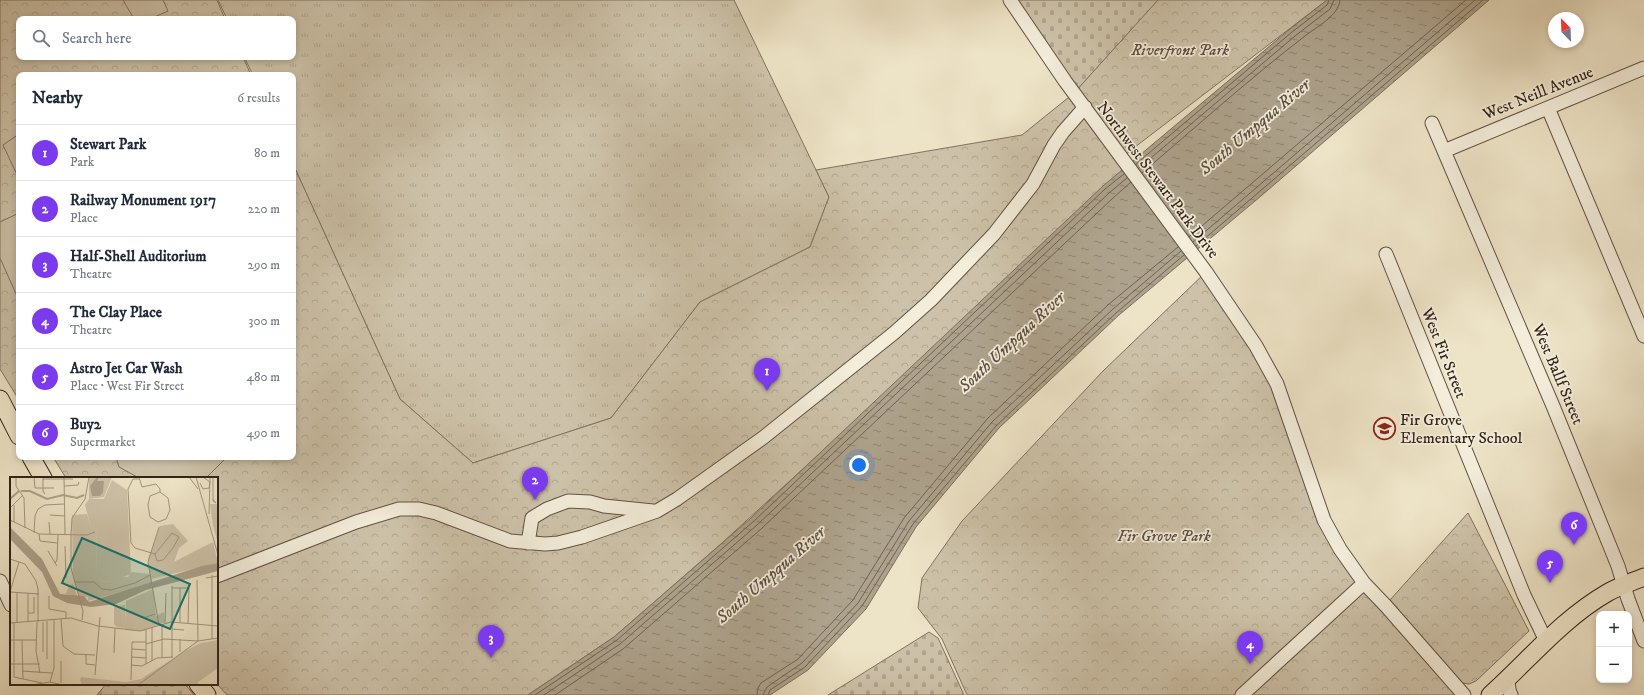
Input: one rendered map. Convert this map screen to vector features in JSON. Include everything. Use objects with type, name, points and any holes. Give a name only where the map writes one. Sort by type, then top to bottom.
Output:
[{"type":"main road","points":[[0,399],[16,430]]},
{"type":"main road","points":[[33,460],[42,477]]},
{"type":"main road","points":[[1490,695],[1510,687],[1546,641],[1584,609],[1608,592],[1644,578]]},
{"type":"main road","points":[[199,685],[208,695]]},
{"type":"street","points":[[1010,0],[1065,81],[1085,107]]},
{"type":"street","name":"West Neill Avenue","points":[[1444,150],[1644,68]]},
{"type":"street","name":"Northwest Stewart Park Drive","points":[[218,576],[356,522],[399,509],[419,509],[436,513],[510,540],[545,544],[558,543],[582,537],[657,511],[677,500],[764,437],[894,332],[931,300],[994,234],[1033,184],[1054,145],[1063,132],[1085,107],[1243,325],[1277,384],[1324,520],[1340,549],[1364,583],[1464,695]]},
{"type":"street","points":[[1548,108],[1644,336]]},
{"type":"street","name":"West Ballf Street","points":[[1432,123],[1553,406],[1618,566],[1644,641]]},
{"type":"street","name":"West Fir Street","points":[[1386,254],[1521,588],[1546,641]]},
{"type":"street","points":[[528,543],[532,518],[547,509],[568,501],[657,511]]},
{"type":"street","points":[[0,581],[10,603]]},
{"type":"street","points":[[1242,695],[1364,583]]},
{"type":"green space","points":[[0,0],[217,0],[224,16],[16,16],[16,60],[244,60],[250,72],[16,72],[16,395],[0,369]]},
{"type":"green space","points":[[123,0],[163,0],[168,11],[157,16],[132,16]]},
{"type":"green space","points":[[218,0],[734,0],[829,197],[810,247],[700,302],[611,418],[473,463],[400,399],[296,171],[296,72],[252,72],[246,60],[296,60],[296,16],[226,16]]},
{"type":"green space","points":[[1010,0],[1158,0],[1074,93]]},
{"type":"green space","name":"Riverfront Park","points":[[1157,0],[1327,0],[1122,157],[1157,206],[829,445],[722,543],[614,637],[528,695],[227,695],[218,685],[218,477],[65,477],[55,460],[296,460],[296,171],[400,399],[473,463],[611,418],[700,302],[810,247],[829,197],[816,170],[1022,135],[1074,93]]},
{"type":"green space","points":[[16,136],[16,173],[3,145]]},
{"type":"green space","points":[[16,214],[16,294],[0,258],[0,222]]},
{"type":"green space","name":"Fir Grove Park","points":[[1206,272],[1277,384],[1333,537],[1465,695],[967,695],[942,639],[918,608],[922,578],[962,521],[1103,371]]},
{"type":"green space","points":[[117,460],[224,460],[207,477],[137,477],[119,467]]},
{"type":"green space","points":[[1468,513],[1529,631],[1476,681],[1469,684],[1462,683],[1390,600]]},
{"type":"green space","points":[[929,632],[938,638],[964,695],[828,695]]},
{"type":"green space","points":[[105,685],[186,685],[194,695],[97,695]]},
{"type":"water","name":"South Umpqua River","points":[[1327,0],[1489,0],[1261,196],[1119,315],[999,428],[916,527],[866,609],[808,670],[770,695],[528,695],[614,637],[751,518],[1103,186],[1290,29]]},
{"type":"place","name":"Stewart Park","points":[[767,391]]},
{"type":"place","name":"Fir Grove Elementary School","points":[[1384,429]]},
{"type":"place","name":"Railway Monument 1917","points":[[535,500]]},
{"type":"place","name":"Buy2","points":[[1574,545]]},
{"type":"place","name":"Astro Jet Car Wash","points":[[1550,583]]},
{"type":"place","name":"Half-Shell Auditorium","points":[[491,658]]},
{"type":"place","name":"The Clay Place","points":[[1250,664]]}]
